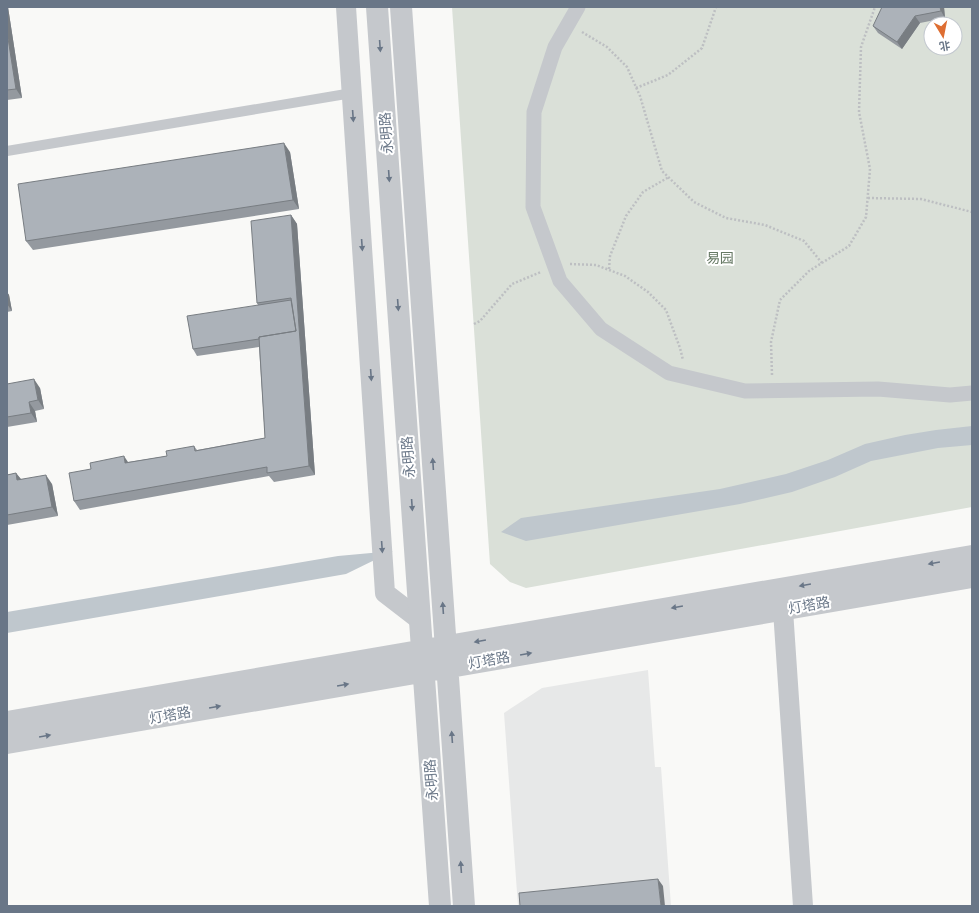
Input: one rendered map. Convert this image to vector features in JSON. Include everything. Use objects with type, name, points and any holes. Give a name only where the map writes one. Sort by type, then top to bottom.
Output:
[{"type":"street","points":[[346,7],[385,593],[420,620]]},
{"type":"street","name":"永明路","points":[[377,7],[440,906]]},
{"type":"street","name":"永明路","points":[[401,7],[464,906]]},
{"type":"street","points":[[578,7],[555,47],[534,112],[533,207],[560,281],[601,329],[669,373],[745,391],[878,389],[950,394],[972,393]]},
{"type":"street","name":"灯塔路","points":[[7,743],[423,661],[972,556]]},
{"type":"street","name":"灯塔路","points":[[446,657],[783,610],[972,577]]},
{"type":"street","points":[[783,610],[803,906]]},
{"type":"street","name":"灯塔路","points":[[7,722],[423,661]]},
{"type":"lane","points":[[7,151],[352,93]]},
{"type":"path","points":[[636,88],[668,75],[702,48],[716,7]]},
{"type":"path","points":[[773,390],[771,342],[780,300],[809,271],[849,246],[866,217],[870,169],[859,112],[861,47],[875,7]]},
{"type":"path","points":[[568,24],[606,47],[627,67],[636,88],[662,171],[694,202],[726,218],[765,225],[804,241],[822,263]]},
{"type":"path","points":[[609,270],[610,256],[626,216],[643,192],[669,177]]},
{"type":"path","points":[[868,198],[921,199],[972,212]]},
{"type":"shaded area","points":[[972,426],[972,445],[938,448],[871,461],[835,477],[792,492],[740,504],[526,541],[501,532],[521,518],[720,489],[786,474],[828,460],[865,444],[905,435]]},
{"type":"shaded area","points":[[393,551],[346,574],[7,633],[7,612],[338,556]]},
{"type":"shaded area","points":[[648,670],[655,767],[661,767],[671,906],[518,906],[504,713],[542,688]]},
{"type":"green space","name":"易园","points":[[452,7],[972,7],[972,507],[526,588],[510,582],[490,564]]},
{"type":"building","points":[[882,7],[940,7],[941,11],[915,16],[897,42],[873,26]]},
{"type":"building","points":[[7,32],[16,89],[7,90]]},
{"type":"building","points":[[284,143],[293,200],[26,241],[18,184]]},
{"type":"building","points":[[291,215],[309,466],[267,473],[267,467],[74,501],[69,473],[91,469],[90,463],[124,456],[125,463],[167,456],[166,451],[194,446],[195,451],[265,438],[259,337],[296,331],[291,298],[257,303],[251,221]]},
{"type":"building","points":[[291,300],[296,331],[259,337],[259,339],[193,349],[187,316]]},
{"type":"building","points":[[34,379],[38,400],[29,402],[31,413],[7,417],[7,384]]},
{"type":"building","points":[[16,473],[17,480],[46,475],[52,507],[7,515],[7,475]]},
{"type":"building","points":[[658,879],[661,906],[520,906],[519,893]]}]
